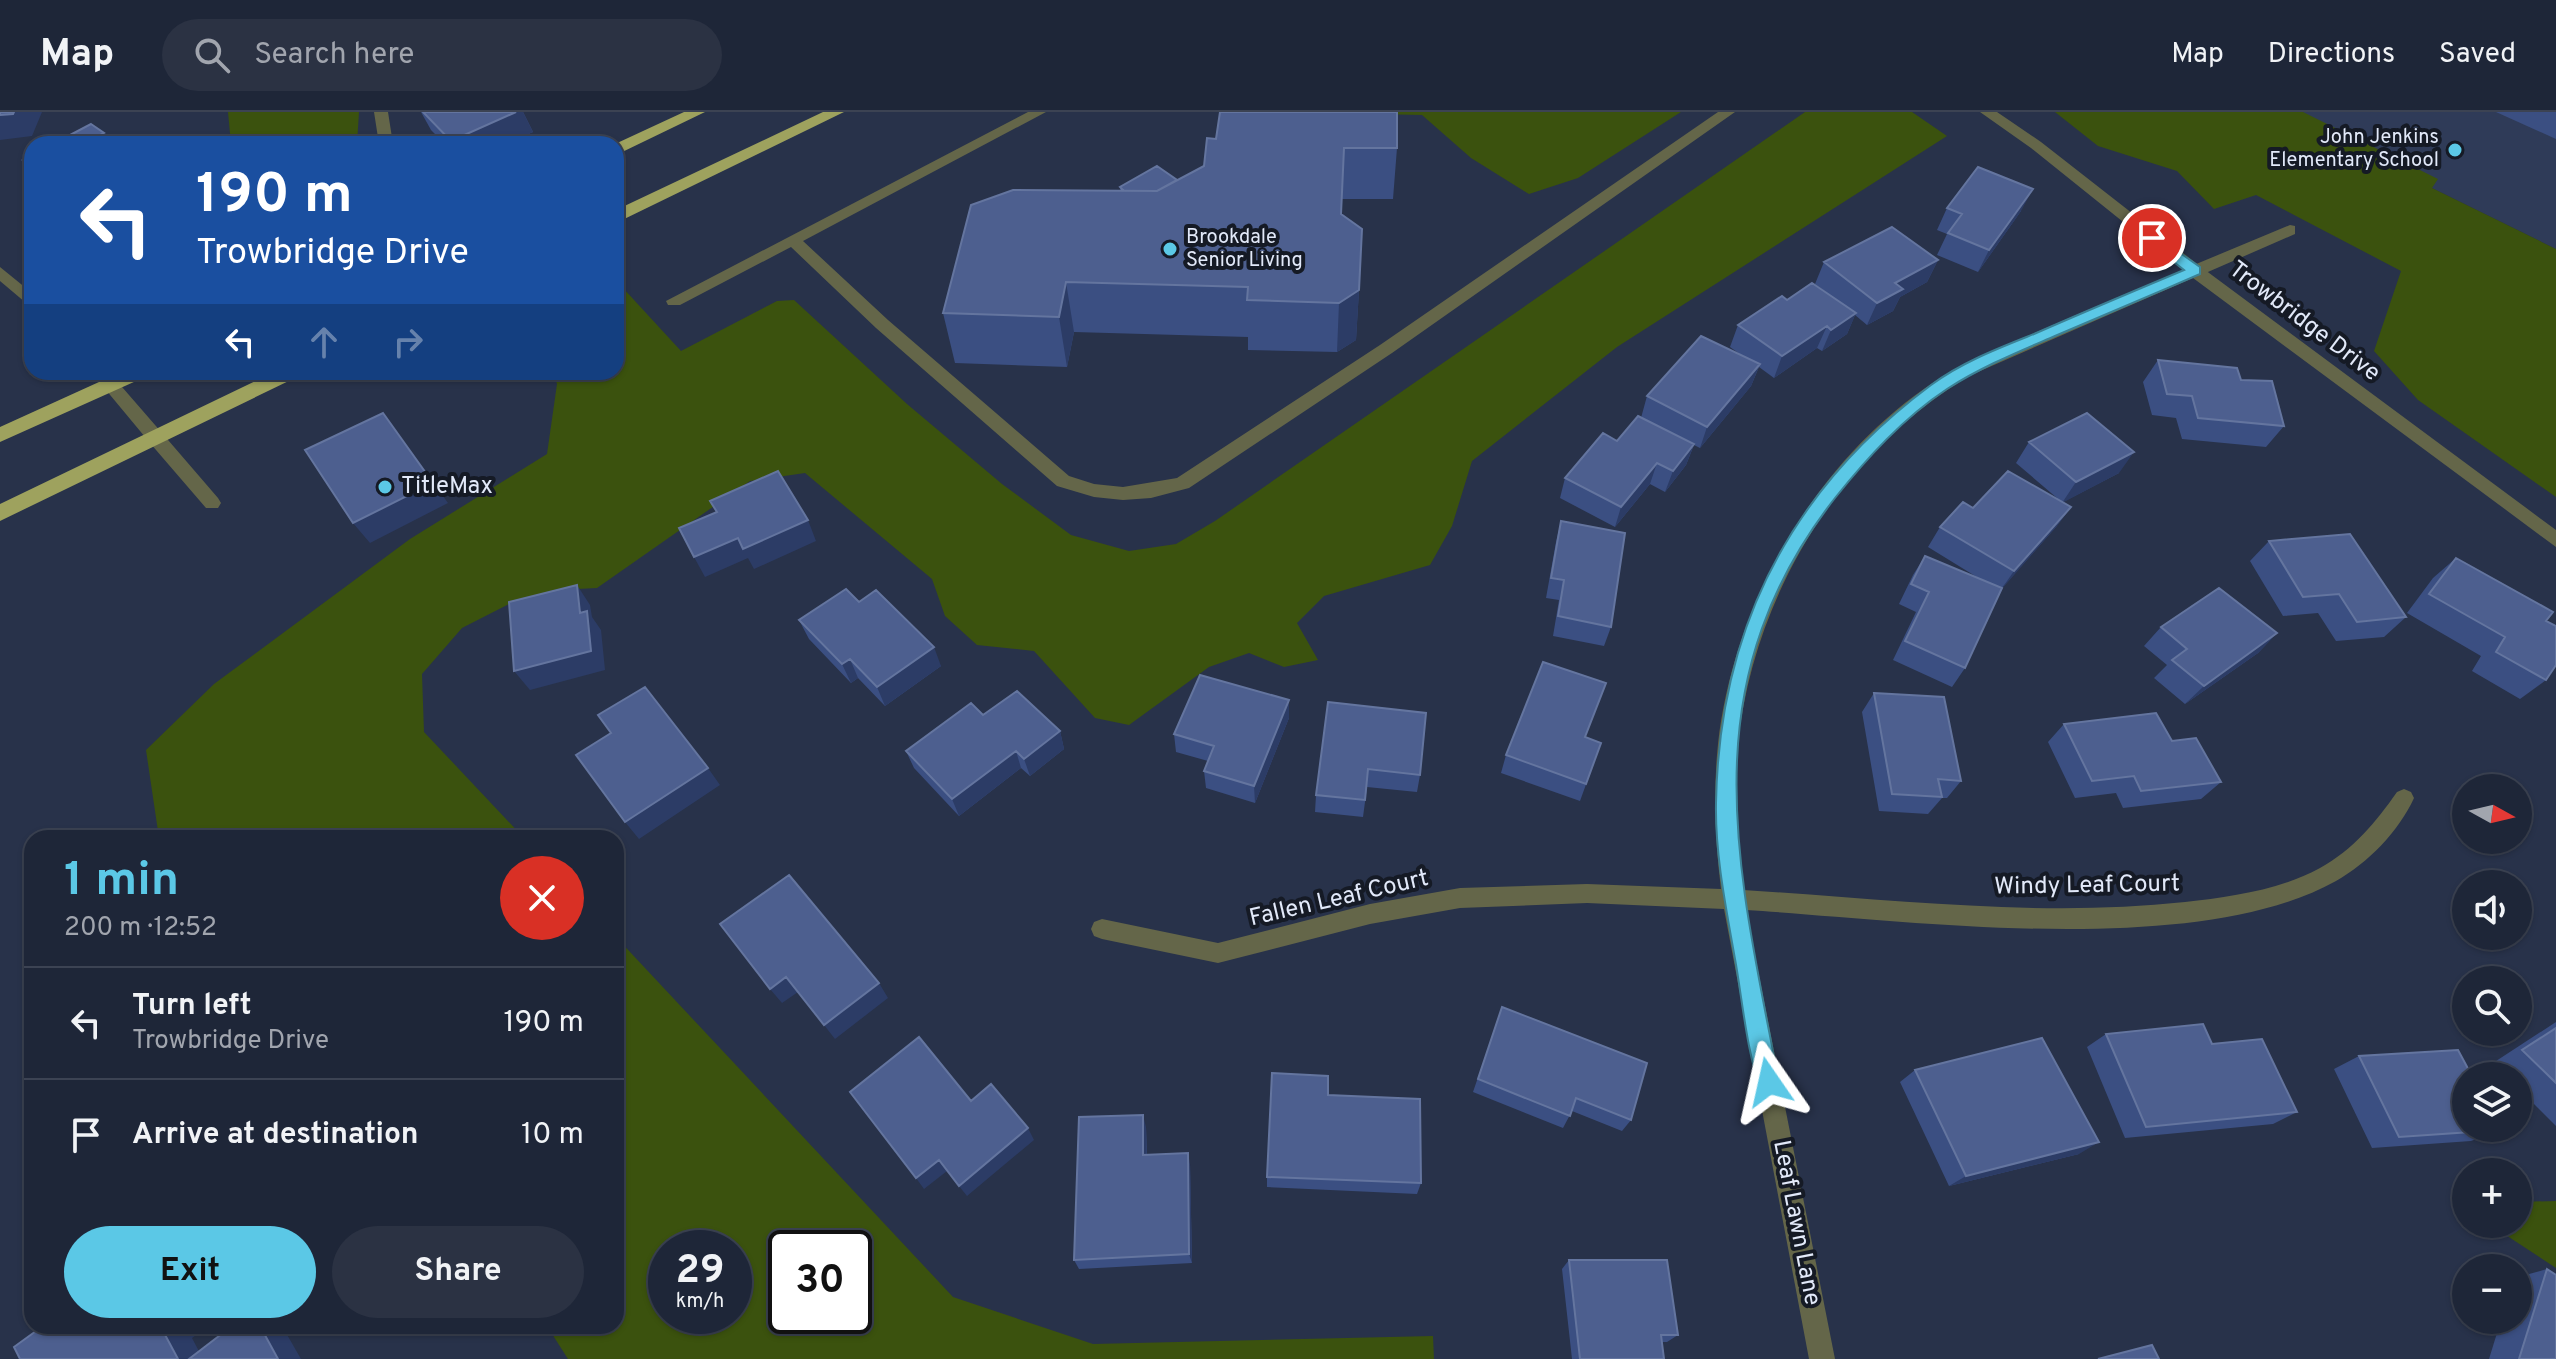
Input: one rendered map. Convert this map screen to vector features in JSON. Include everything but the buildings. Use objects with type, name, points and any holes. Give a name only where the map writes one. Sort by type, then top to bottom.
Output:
[{"type":"highway","points":[[624,146],[697,112]]},
{"type":"highway","points":[[624,213],[836,112]]},
{"type":"highway","points":[[0,435],[100,380]]},
{"type":"highway","points":[[0,513],[274,380]]},
{"type":"street","points":[[381,112],[385,136]]},
{"type":"street","points":[[674,301],[1039,112]]},
{"type":"street","points":[[793,240],[882,324],[1063,481],[1092,491],[1125,495],[1152,493],[1183,483],[1336,383],[1728,112]]},
{"type":"street","name":"Trowbridge Drive","points":[[1987,112],[2036,145],[2195,271],[2556,540]]},
{"type":"street","name":"Leaf Lawn Lane","points":[[1822,1359],[1734,901],[1725,806],[1730,723],[1746,648],[1772,582],[1809,519],[1857,459],[1901,417],[1940,386],[1980,363],[2290,230]]},
{"type":"street","points":[[0,272],[24,294]]},
{"type":"street","points":[[106,380],[212,503]]},
{"type":"street","name":"Windy Leaf Court","points":[[1734,901],[1914,913],[2042,917],[2120,917],[2199,909],[2263,898],[2315,881],[2351,860],[2385,827],[2404,798]]},
{"type":"street","name":"Fallen Leaf Court","points":[[1102,929],[1218,953],[1392,909],[1432,902],[1525,894],[1734,901]]},
{"type":"shaded area","name":"John Jenkins Elementary School","points":[[2277,112],[2556,112],[2556,249],[2432,188]]},
{"type":"green space","points":[[228,112],[359,112],[358,136],[230,136]]},
{"type":"green space","points":[[1279,112],[1681,112],[1578,178],[1529,194],[1471,158],[1422,115]]},
{"type":"green space","points":[[1805,112],[1912,112],[1947,136],[1617,347],[1472,461],[1452,526],[1430,565],[1324,596],[1297,623],[1318,660],[1284,667],[1249,653],[1209,667],[1129,725],[1095,718],[1034,651],[977,645],[945,616],[932,579],[805,473],[750,481],[597,588],[557,590],[517,600],[462,628],[422,674],[424,732],[516,830],[158,830],[146,750],[214,684],[410,539],[547,454],[556,380],[624,380],[624,289],[681,351],[777,301],[794,300],[907,404],[1002,484],[1071,535],[1129,551],[1176,544],[1215,521]]},
{"type":"green space","points":[[2055,112],[2303,112],[2438,179],[2432,188],[2556,249],[2556,497],[2418,400],[2374,351],[2401,271],[2256,195],[2214,209],[2177,171],[2098,146]]},
{"type":"green space","points":[[624,946],[953,1297],[1093,1344],[1433,1336],[1434,1359],[568,1359],[552,1334],[624,1334]]},
{"type":"green space","points":[[2556,1201],[2556,1268],[2510,1238],[2532,1238],[2532,1202]]},
{"type":"place","name":"John Jenkins Elementary School","points":[[2455,150]]},
{"type":"place","name":"Brookdale Senior Living","points":[[1170,249]]},
{"type":"place","name":"TitleMax","points":[[385,487]]},
{"type":"route","points":[[1769,1082],[1734,901],[1725,806],[1730,723],[1746,648],[1772,582],[1809,519],[1857,459],[1901,417],[1940,386],[1980,363],[2195,271],[2152,238]]}]
